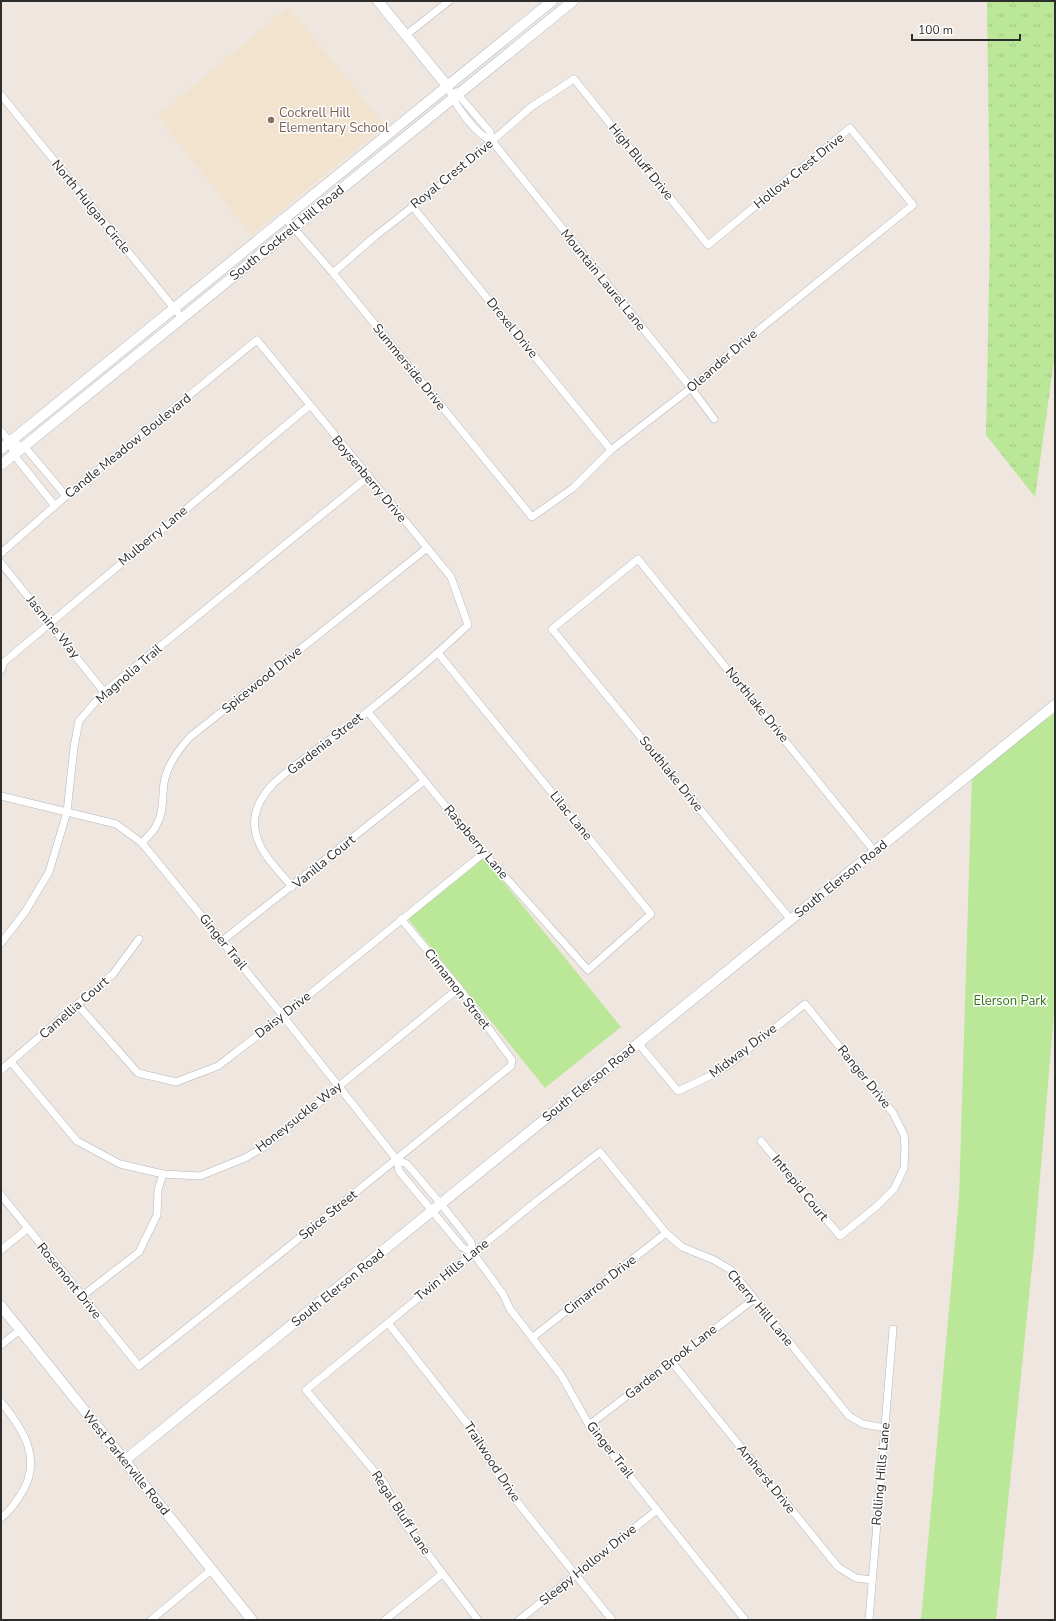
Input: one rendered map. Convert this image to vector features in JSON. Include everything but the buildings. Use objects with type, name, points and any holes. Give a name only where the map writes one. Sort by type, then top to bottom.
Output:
[{"type":"main road","name":"Mountain Laurel Lane","points":[[378,1],[448,87]]},
{"type":"main road","name":"South Cockrell Hill Road","points":[[1,449],[552,1]]},
{"type":"main road","name":"South Cockrell Hill Road","points":[[1,465],[573,1]]},
{"type":"main road","name":"South Elerson Road","points":[[124,1462],[1055,705]]},
{"type":"main road","name":"West Parkerville Road","points":[[1,1306],[124,1462],[252,1620]]},
{"type":"street","points":[[406,35],[449,1]]},
{"type":"street","name":"Royal Crest Drive","points":[[333,273],[531,107],[574,79]]},
{"type":"street","name":"High Bluff Drive","points":[[574,79],[708,245]]},
{"type":"street","name":"Mountain Laurel Lane","points":[[448,87],[490,132],[492,141],[691,388],[714,419]]},
{"type":"street","name":"North Hulgan Circle","points":[[1,95],[182,318]]},
{"type":"street","name":"Hollow Crest Drive","points":[[708,245],[850,128],[913,205]]},
{"type":"street","name":"Oleander Drive","points":[[532,517],[573,488],[611,450],[691,388],[729,354],[913,205]]},
{"type":"street","name":"Drexel Drive","points":[[412,206],[611,450]]},
{"type":"street","name":"Summerside Drive","points":[[285,218],[333,273],[532,517]]},
{"type":"street","name":"Boysenberry Drive","points":[[257,340],[451,577],[468,625]]},
{"type":"street","name":"Candle Meadow Boulevard","points":[[1,553],[66,496],[257,340]]},
{"type":"street","name":"Mulberry Lane","points":[[1,670],[4,662],[49,622],[310,406]]},
{"type":"street","points":[[1,431],[10,442],[14,454],[55,506]]},
{"type":"street","points":[[10,442],[24,446],[66,496]]},
{"type":"street","name":"Magnolia Trail","points":[[1,943],[25,912],[48,872],[67,812],[74,746],[79,721],[104,692],[368,477]]},
{"type":"street","name":"Spicewood Drive","points":[[142,843],[156,826],[162,811],[164,782],[169,766],[181,747],[190,737],[427,548]]},
{"type":"street","name":"Northlake Drive","points":[[552,629],[638,559],[875,852]]},
{"type":"street","name":"Jasmine Way","points":[[1,563],[104,692]]},
{"type":"street","name":"Gardenia Street","points":[[292,887],[264,854],[257,840],[255,816],[261,798],[274,783],[368,712],[438,653],[468,625]]},
{"type":"street","name":"Southlake Drive","points":[[552,629],[790,920]]},
{"type":"street","name":"Lilac Lane","points":[[438,653],[651,914],[588,970]]},
{"type":"street","name":"Raspberry Lane","points":[[368,712],[484,853],[588,970]]},
{"type":"street","name":"Vanilla Court","points":[[222,941],[424,781]]},
{"type":"street","name":"Ginger Trail","points":[[1,796],[116,824],[142,843],[165,869],[283,1016],[396,1160],[399,1171],[462,1247],[473,1253],[503,1294],[510,1309],[561,1375],[589,1426],[745,1620]]},
{"type":"street","name":"Daisy Drive","points":[[77,1004],[138,1072],[176,1082],[218,1066],[283,1016],[484,853]]},
{"type":"street","name":"Cinnamon Street","points":[[401,919],[459,988],[512,1060]]},
{"type":"street","name":"Camellia Court","points":[[1,1070],[113,974],[139,938]]},
{"type":"street","name":"Honeysuckle Way","points":[[11,1062],[77,1141],[120,1164],[163,1174],[200,1176],[245,1158],[267,1145],[459,988]]},
{"type":"street","name":"Midway Drive","points":[[638,1043],[678,1091],[712,1076],[727,1066],[805,1004]]},
{"type":"street","name":"Ranger Drive","points":[[805,1004],[893,1113],[904,1135],[905,1158],[900,1178],[890,1193],[840,1236]]},
{"type":"street","name":"Spice Street","points":[[139,1366],[511,1066],[512,1060]]},
{"type":"street","name":"Intrepid Court","points":[[761,1141],[840,1236]]},
{"type":"street","name":"Cherry Hill Lane","points":[[600,1152],[666,1233],[682,1246],[714,1260],[731,1270],[849,1416],[863,1424],[885,1428]]},
{"type":"street","name":"Twin Hills Lane","points":[[306,1390],[473,1253],[600,1152]]},
{"type":"street","name":"Ginger Trail","points":[[396,1160],[407,1164],[441,1204],[471,1242],[473,1253]]},
{"type":"street","points":[[81,1297],[138,1252],[149,1234],[157,1215],[158,1190],[163,1174]]},
{"type":"street","name":"Rosemont Drive","points":[[1,1195],[81,1297],[139,1366]]},
{"type":"street","points":[[1,1250],[27,1229]]},
{"type":"street","name":"Cimarron Drive","points":[[533,1337],[666,1233]]},
{"type":"street","name":"Garden Brook Lane","points":[[589,1426],[671,1361],[754,1299]]},
{"type":"street","name":"Trailwood Drive","points":[[388,1323],[476,1435],[495,1470],[518,1503],[612,1620]]},
{"type":"street","name":"Rolling Hills Lane","points":[[869,1620],[893,1329]]},
{"type":"street","points":[[1,1345],[20,1330]]},
{"type":"street","name":"Amherst Drive","points":[[671,1361],[838,1567],[856,1578],[872,1580]]},
{"type":"street","name":"Regal Bluff Lane","points":[[306,1390],[385,1484],[403,1520],[478,1620]]},
{"type":"street","points":[[1,1518],[10,1510],[28,1483],[32,1458],[23,1433],[2,1405]]},
{"type":"street","name":"Sleepy Hollow Drive","points":[[519,1620],[657,1510]]},
{"type":"street","points":[[151,1620],[211,1570]]},
{"type":"street","points":[[385,1620],[442,1574]]},
{"type":"shaded area","name":"Cockrell Hill Elementary School","points":[[288,7],[385,125],[251,235],[157,116]]},
{"type":"green space","points":[[987,1],[1055,1],[1055,354],[1035,497],[986,435],[990,232]]},
{"type":"green space","name":"Elerson Park","points":[[1055,713],[1055,1002],[1034,1248],[996,1620],[921,1620],[959,1198],[972,773]]},
{"type":"green space","points":[[484,858],[621,1027],[545,1088],[408,919]]},
{"type":"place","name":"Cockrell Hill Elementary School","points":[[271,120]]}]
